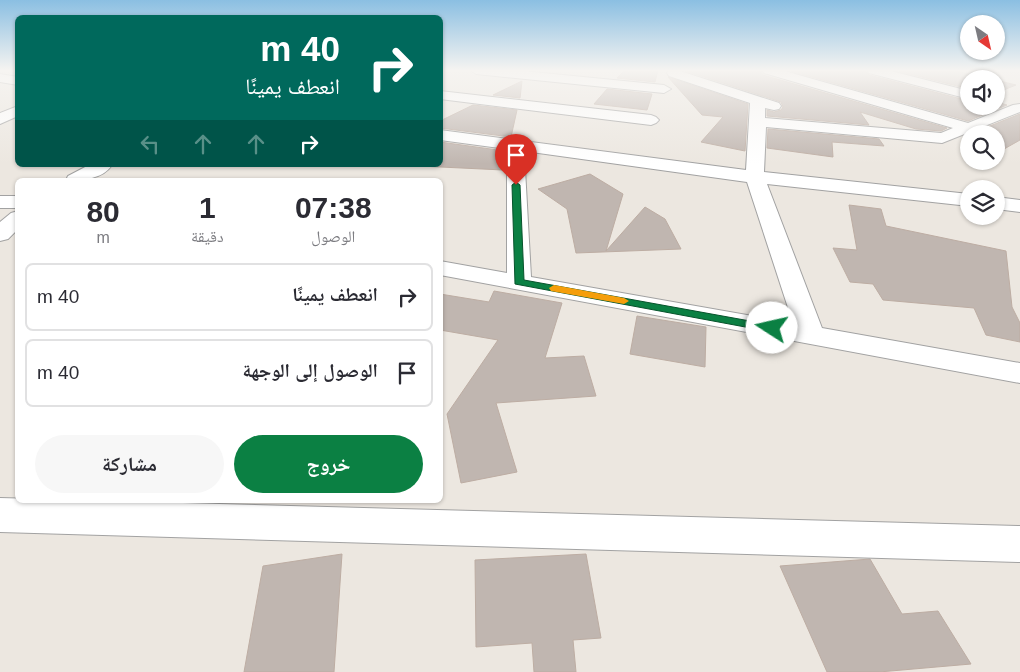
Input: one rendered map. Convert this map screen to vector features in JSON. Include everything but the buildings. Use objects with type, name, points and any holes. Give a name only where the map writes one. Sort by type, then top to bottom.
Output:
[{"type":"street","points":[[494,101],[651,120]]},
{"type":"street","points":[[644,147],[651,120],[659,101]]},
{"type":"street","points":[[757,101],[758,122],[755,177],[811,335]]},
{"type":"street","points":[[761,101],[850,131]]},
{"type":"street","points":[[877,101],[960,125]]},
{"type":"street","points":[[1005,104],[1019,108]]},
{"type":"street","points":[[976,125],[1019,108]]},
{"type":"street","points":[[0,119],[15,112]]},
{"type":"street","points":[[758,122],[942,138],[960,131]]},
{"type":"street","points":[[443,135],[514,146],[644,147],[755,177],[960,199]]},
{"type":"street","points":[[514,146],[519,282]]},
{"type":"street","points":[[79,178],[99,167]]},
{"type":"street","points":[[0,202],[15,202]]},
{"type":"street","points":[[1005,204],[1020,206]]},
{"type":"street","points":[[0,234],[15,221]]},
{"type":"street","points":[[443,269],[1020,373]]},
{"type":"street","points":[[0,515],[1020,544]]},
{"type":"slow traffic","points":[[554,288],[624,301]]},
{"type":"route","points":[[516,185],[519,282],[772,328]]}]
